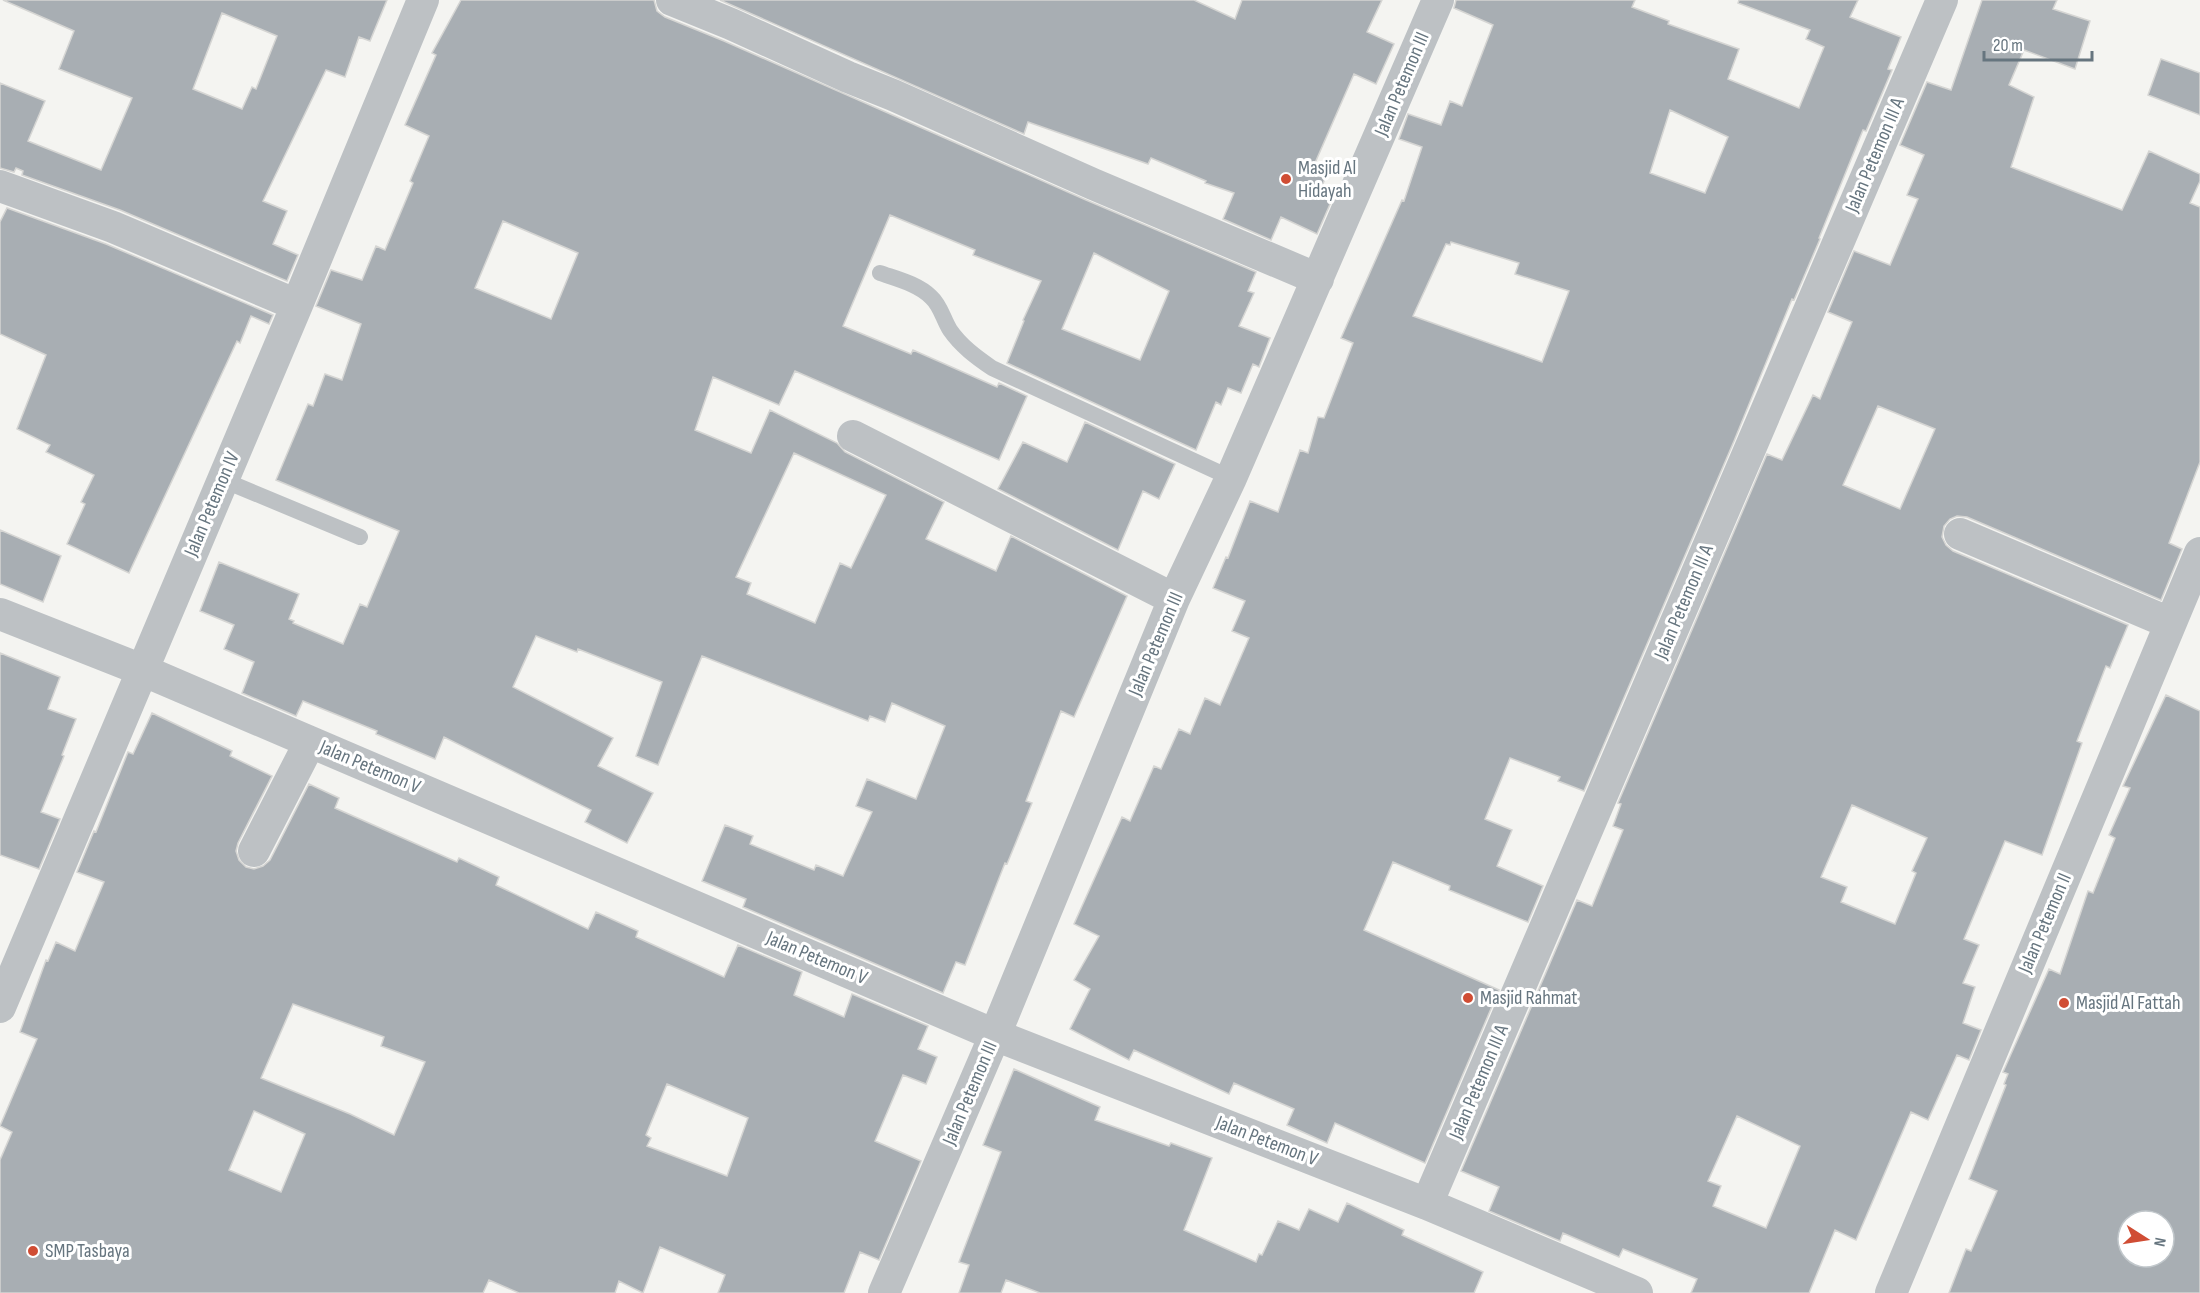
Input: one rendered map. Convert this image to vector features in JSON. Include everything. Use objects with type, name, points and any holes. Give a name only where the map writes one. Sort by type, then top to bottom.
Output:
[{"type":"street","name":"Jalan Petemon IV","points":[[0,1007],[297,305],[423,0]]},
{"type":"street","points":[[672,0],[1093,184],[1318,279]]},
{"type":"street","name":"Jalan Petemon III","points":[[884,1293],[995,1035],[1174,599],[1231,478],[1438,0]]},
{"type":"street","name":"Jalan Petemon III A","points":[[1426,1204],[1942,0]]},
{"type":"street","points":[[0,186],[113,227],[297,305]]},
{"type":"street","points":[[853,436],[1174,599]]},
{"type":"street","points":[[1960,534],[2170,623]]},
{"type":"street","name":"Jalan Petemon II","points":[[1892,1293],[2200,554]]},
{"type":"street","name":"Jalan Petemon V","points":[[0,614],[141,670],[995,1035],[1426,1204],[1637,1293]]},
{"type":"street","points":[[254,852],[310,742]]},
{"type":"lane","points":[[880,273],[919,288],[931,296],[950,330],[963,345],[992,368],[1231,478]]},
{"type":"lane","points":[[223,480],[360,537]]},
{"type":"building","points":[[3,0],[387,0],[370,41],[359,37],[345,77],[326,70],[263,201],[287,211],[273,244],[298,255],[287,281],[120,210],[22,175],[23,171],[16,168],[14,172],[0,168],[0,83],[45,101],[28,141],[101,170],[132,98],[59,69],[74,31]],"holes":[[[222,13],[277,36],[256,89],[252,87],[242,109],[193,89]]]},
{"type":"building","points":[[461,0],[654,0],[657,11],[665,17],[1256,272],[1248,291],[1254,293],[1239,326],[1270,338],[1259,367],[1253,364],[1241,393],[1228,388],[1221,405],[1216,402],[1196,450],[1007,363],[1041,281],[973,255],[975,250],[890,215],[843,326],[911,354],[913,350],[997,387],[999,383],[1027,396],[999,460],[795,371],[779,405],[713,377],[695,430],[751,453],[770,410],[837,443],[845,452],[944,502],[926,539],[996,571],[1011,536],[1127,596],[1074,717],[1061,711],[1026,801],[1032,803],[1007,864],[1005,863],[965,965],[956,962],[943,993],[743,907],[746,899],[702,881],[725,825],[753,836],[750,844],[814,870],[816,865],[843,876],[872,812],[856,806],[867,779],[916,799],[945,726],[892,703],[885,722],[870,716],[868,721],[702,656],[658,765],[636,756],[662,682],[578,649],[577,652],[536,636],[513,687],[613,738],[598,766],[653,793],[627,843],[585,822],[591,810],[444,737],[435,759],[376,734],[377,731],[303,701],[296,716],[242,693],[254,662],[224,649],[234,625],[200,611],[219,562],[299,594],[289,619],[294,621],[293,623],[343,644],[360,604],[367,607],[399,531],[276,480],[308,404],[313,406],[325,374],[342,380],[361,324],[316,306],[331,270],[362,280],[376,246],[385,250],[413,183],[410,181],[429,136],[405,125],[436,55],[432,53]],"holes":[[[503,221],[578,253],[551,319],[475,288]],[[1094,253],[1169,291],[1140,360],[1062,329]],[[794,453],[886,495],[851,568],[840,563],[815,623],[747,594],[751,583],[736,577]]]},
{"type":"building","points":[[720,0],[1194,0],[1235,19],[1242,0],[1382,0],[1367,32],[1394,44],[1376,84],[1354,74],[1315,163],[1329,170],[1321,188],[1334,195],[1317,234],[1281,217],[1271,240],[1223,219],[1234,193],[1205,183],[1206,181],[1151,158],[1148,164],[1028,122],[1024,134]]},
{"type":"building","points":[[1456,0],[1635,0],[1632,7],[1669,21],[1668,24],[1739,49],[1728,79],[1799,108],[1824,47],[1806,39],[1810,30],[1738,3],[1739,0],[1858,0],[1850,17],[1901,37],[1888,69],[1892,70],[1866,131],[1863,130],[1820,239],[1794,300],[1792,299],[1734,441],[1584,791],[1558,781],[1560,777],[1510,758],[1485,819],[1512,830],[1497,866],[1543,886],[1528,922],[1449,890],[1450,886],[1393,862],[1364,930],[1499,990],[1425,1163],[1335,1123],[1327,1143],[1287,1125],[1294,1109],[1234,1083],[1229,1094],[1134,1050],[1129,1060],[1070,1029],[1090,989],[1074,980],[1099,936],[1074,924],[1122,817],[1130,821],[1154,766],[1161,769],[1179,729],[1190,734],[1205,698],[1220,705],[1249,638],[1232,631],[1245,601],[1213,588],[1226,557],[1228,558],[1250,501],[1278,512],[1300,450],[1308,453],[1318,417],[1324,418],[1353,343],[1341,338],[1402,200],[1404,201],[1422,147],[1399,139],[1408,114],[1441,125],[1450,101],[1462,106],[1493,25],[1454,8]],"holes":[[[1670,110],[1728,137],[1705,193],[1650,173]],[[1451,242],[1519,263],[1515,274],[1569,291],[1542,362],[1413,316],[1446,244],[1450,245]]]},
{"type":"building","points":[[1982,0],[2057,0],[2053,9],[2090,21],[2075,69],[2024,50],[2009,85],[2034,97],[2011,167],[2122,210],[2149,151],[2200,174],[2200,181],[2190,203],[2200,207],[2200,462],[2169,543],[2182,549],[2161,600],[1967,517],[1957,516],[1950,519],[1944,526],[1942,537],[1953,551],[2128,625],[2110,668],[2106,666],[2077,741],[2082,743],[2042,855],[2005,841],[1964,939],[1979,945],[1963,983],[1975,987],[1963,1023],[1981,1030],[1969,1060],[1957,1055],[1928,1120],[1911,1112],[1856,1240],[1835,1230],[1809,1293],[1691,1293],[1697,1279],[1623,1249],[1619,1257],[1563,1233],[1560,1241],[1489,1211],[1499,1187],[1461,1171],[1577,900],[1592,906],[1623,830],[1613,826],[1621,804],[1618,803],[1767,454],[1782,460],[1813,395],[1820,399],[1852,322],[1828,312],[1854,251],[1890,265],[1918,199],[1907,195],[1924,155],[1900,145],[1927,82],[1951,90]],"holes":[[[1878,406],[1935,429],[1900,509],[1843,485]],[[1852,805],[1927,838],[1912,871],[1916,873],[1895,924],[1841,902],[1847,887],[1821,877]],[[1737,1116],[1800,1146],[1766,1228],[1713,1206],[1721,1186],[1708,1181]]]},
{"type":"building","points":[[2161,59],[2200,73],[2200,115],[2148,95]]},
{"type":"building","points":[[7,208],[106,244],[273,315],[269,324],[251,316],[240,343],[237,341],[129,573],[67,544],[85,504],[81,502],[94,475],[46,452],[50,445],[17,429],[46,355],[0,334],[0,222]]},
{"type":"building","points":[[1085,422],[1175,464],[1159,499],[1143,491],[1118,550],[998,489],[1023,442],[1067,462]]},
{"type":"building","points":[[0,530],[61,556],[43,602],[0,584]]},
{"type":"building","points":[[0,653],[60,677],[48,709],[76,719],[62,755],[64,756],[41,812],[60,819],[39,869],[0,855]]},
{"type":"building","points":[[2166,695],[2200,711],[2200,1293],[1949,1293],[1966,1249],[1971,1251],[1997,1191],[1969,1179],[2006,1085],[2004,1084],[2008,1074],[2003,1072],[2049,969],[2060,974],[2088,891],[2093,893],[2115,838],[2109,835],[2130,788],[2123,786]]},
{"type":"building","points":[[152,713],[232,751],[230,756],[272,776],[238,843],[236,851],[239,860],[246,867],[254,869],[270,860],[309,784],[339,798],[335,808],[457,862],[459,858],[499,877],[496,885],[588,929],[596,912],[638,931],[636,937],[724,977],[738,945],[802,972],[794,995],[844,1017],[852,994],[928,1026],[918,1049],[937,1057],[926,1084],[903,1075],[875,1141],[921,1161],[879,1260],[860,1252],[844,1293],[718,1293],[725,1275],[660,1247],[643,1293],[619,1281],[615,1293],[519,1293],[489,1280],[483,1293],[0,1293],[0,1160],[12,1132],[0,1126],[37,1039],[20,1032],[46,960],[48,961],[56,942],[75,951],[104,882],[77,872],[94,831],[96,832],[128,752],[133,754]],"holes":[[[293,1004],[384,1037],[381,1046],[425,1062],[394,1135],[350,1114],[261,1078]],[[667,1084],[748,1118],[727,1176],[647,1146],[651,1138],[646,1135]],[[254,1111],[305,1134],[281,1192],[229,1170]]]},
{"type":"building","points":[[1014,1069],[1100,1107],[1095,1120],[1169,1146],[1171,1143],[1212,1158],[1184,1230],[1256,1262],[1259,1254],[1262,1255],[1278,1221],[1299,1230],[1309,1209],[1338,1222],[1347,1203],[1404,1230],[1402,1235],[1483,1272],[1474,1293],[1040,1293],[1006,1280],[1001,1293],[959,1293],[969,1265],[959,1262],[1001,1152],[983,1145]]},
{"type":"place","name":"Masjid Al Hidayah","points":[[1286,179]]},
{"type":"place","name":"Masjid Rahmat","points":[[1468,998]]},
{"type":"place","name":"Masjid Al Fattah","points":[[2064,1003]]},
{"type":"place","name":"SMP Tasbaya","points":[[33,1251]]}]
